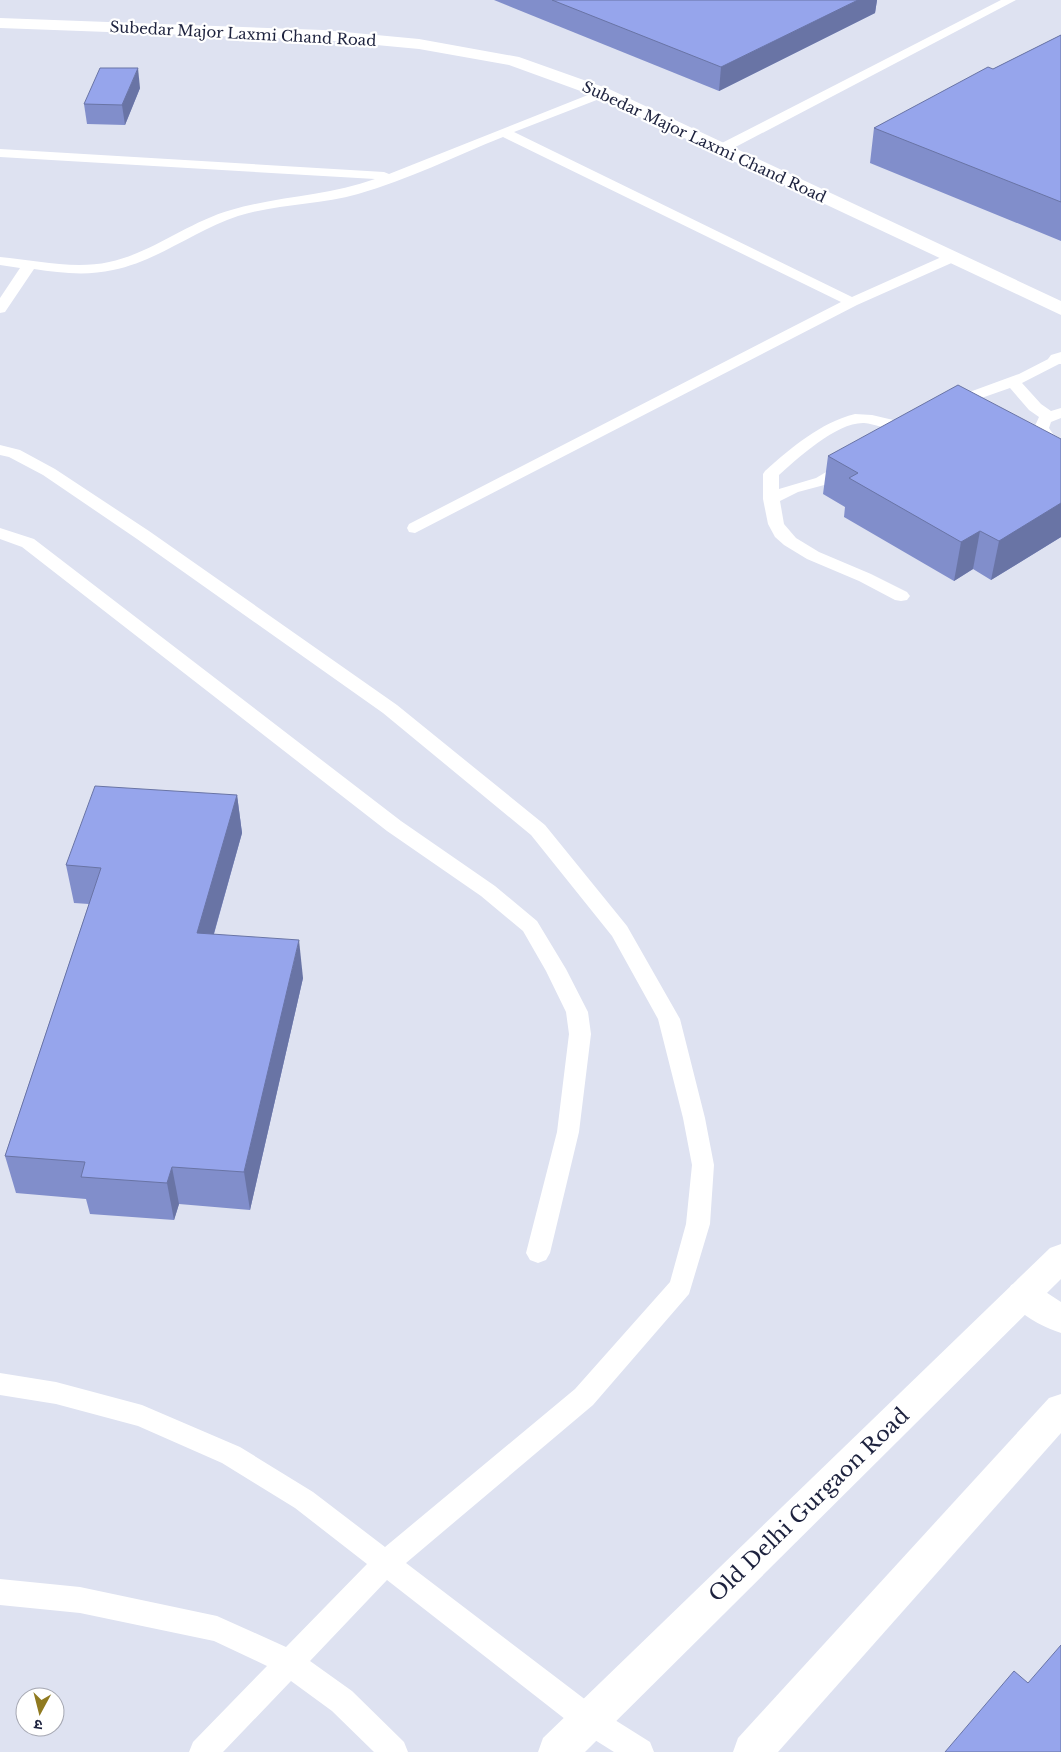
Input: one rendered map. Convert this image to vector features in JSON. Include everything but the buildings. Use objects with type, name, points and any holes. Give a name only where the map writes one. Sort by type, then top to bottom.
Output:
[{"type":"street","name":"Subedar Major Laxmi Chand Road","points":[[0,23],[324,35],[419,44],[513,61],[603,93],[1061,309]]},
{"type":"street","name":"Old Delhi Gurgaon Road","points":[[557,1752],[1061,1258]]},
{"type":"street","points":[[1023,1295],[1061,1318]]},
{"type":"street","points":[[752,1752],[1061,1409]]},
{"type":"lane","points":[[721,149],[1010,0]]},
{"type":"lane","points":[[0,261],[78,268],[112,266],[143,254],[202,224],[234,213],[266,205],[314,199],[353,191],[394,177],[603,93]]},
{"type":"lane","points":[[503,132],[852,302]]},
{"type":"lane","points":[[0,153],[394,177]]},
{"type":"lane","points":[[416,528],[852,302],[951,258]]},
{"type":"lane","points":[[0,309],[30,264]]},
{"type":"lane","points":[[934,411],[976,393],[1013,382],[1059,359]]},
{"type":"lane","points":[[1013,382],[1035,407],[1055,415]]},
{"type":"lane","points":[[1055,415],[1043,420],[1042,432],[1046,437],[1061,446]]},
{"type":"lane","points":[[900,426],[865,418],[840,424],[787,460],[771,474],[771,499],[776,525],[795,544],[823,560],[860,575],[901,596]]},
{"type":"lane","points":[[890,439],[900,426],[917,419]]},
{"type":"lane","points":[[0,450],[14,454],[56,477],[151,540],[390,709],[538,830],[620,931],[669,1019],[694,1118],[702,1165],[698,1224],[681,1288],[584,1397],[386,1563],[203,1752]]},
{"type":"lane","points":[[771,499],[792,489],[822,480],[861,458]]},
{"type":"lane","points":[[0,533],[28,543],[394,826],[488,891],[530,926],[556,969],[578,1012],[580,1034],[568,1132],[538,1252]]},
{"type":"lane","points":[[0,1384],[56,1393],[142,1416],[231,1455],[304,1500],[589,1720],[640,1752]]},
{"type":"lane","points":[[0,1592],[80,1600],[217,1629],[289,1663],[342,1701],[394,1752]]}]
